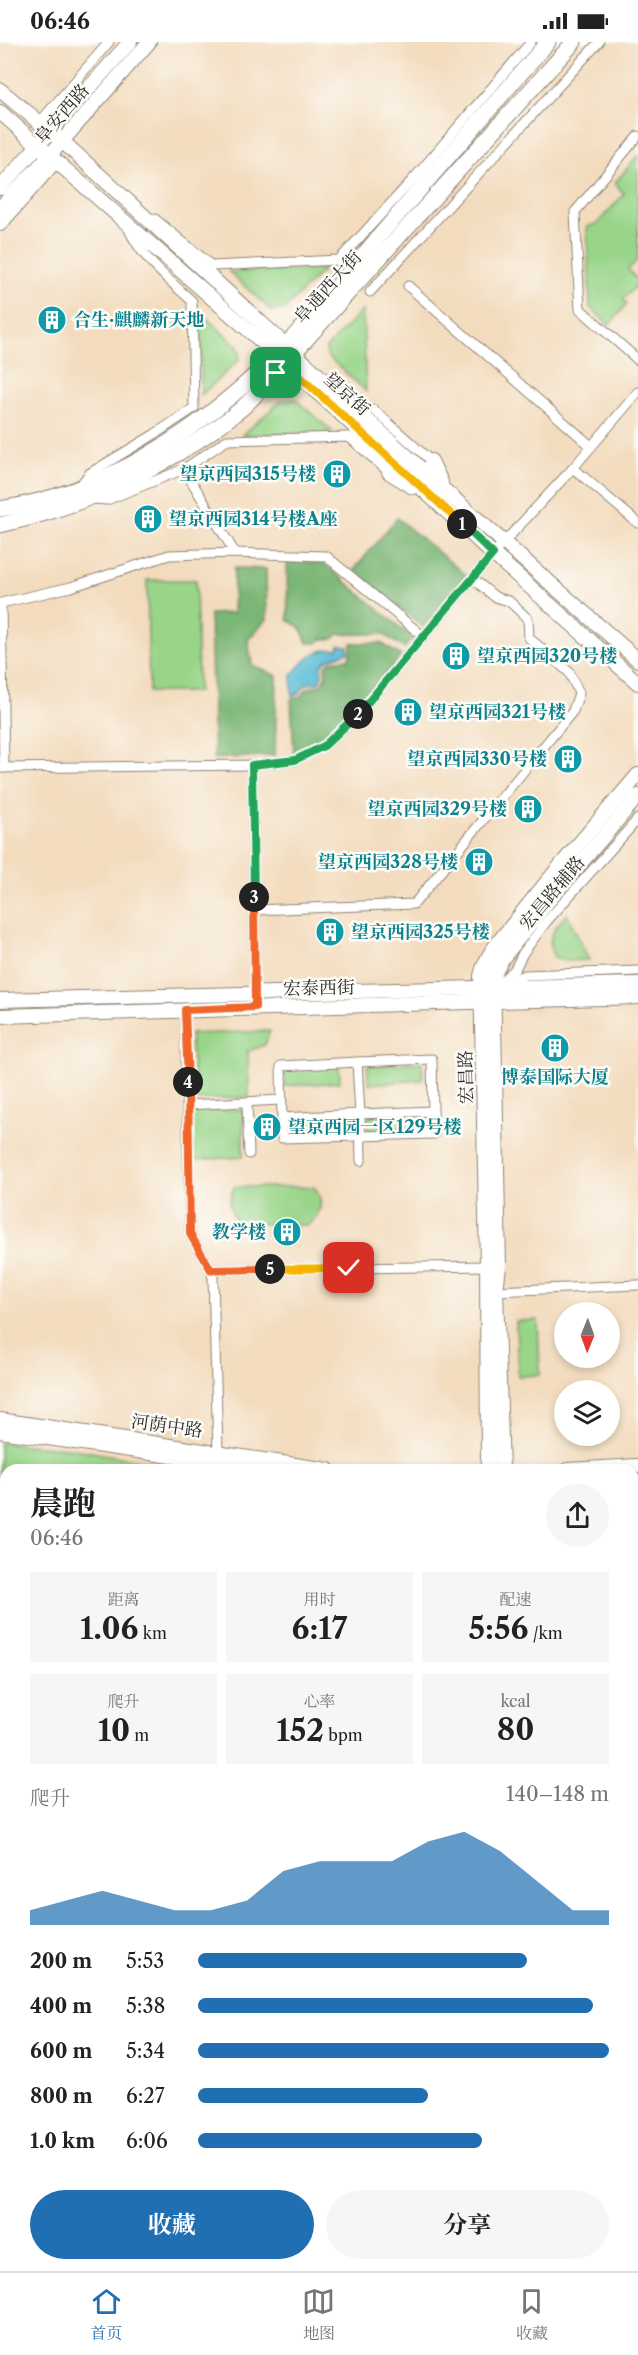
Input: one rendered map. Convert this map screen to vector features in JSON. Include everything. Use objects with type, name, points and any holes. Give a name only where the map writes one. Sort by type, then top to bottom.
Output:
[{"type":"main road","name":"阜通西大街","points":[[0,525],[22,520],[81,494],[162,463],[204,437],[243,407],[548,42]]},
{"type":"main road","name":"阜通西大街","points":[[286,354],[574,42]]},
{"type":"main road","name":"阜通西大街","points":[[0,509],[81,494]]},
{"type":"street","points":[[39,123],[109,42]]},
{"type":"street","name":"阜安西路","points":[[0,188],[130,42]]},
{"type":"street","name":"阜安西路","points":[[0,208],[52,159],[62,141],[149,42]]},
{"type":"street","points":[[137,209],[159,221],[212,266],[339,260],[416,176],[531,42]]},
{"type":"street","points":[[370,292],[599,42]]},
{"type":"street","name":"望京街","points":[[0,90],[62,141],[137,209],[286,354],[439,494],[493,554],[638,683]]},
{"type":"street","name":"望京街","points":[[0,112],[125,221],[286,354]]},
{"type":"street","points":[[638,136],[575,212],[580,309],[638,360]]},
{"type":"street","points":[[0,224],[52,159]]},
{"type":"street","points":[[125,221],[135,243],[159,271],[192,301],[194,408],[90,473],[81,494],[107,500],[184,469],[227,441],[349,437],[389,472],[439,494]]},
{"type":"street","points":[[408,286],[591,446]]},
{"type":"street","points":[[424,637],[326,556],[235,553],[168,555],[71,587],[1,603],[2,768],[252,765],[295,760],[324,746],[357,715],[424,637],[493,554],[573,468],[638,392]]},
{"type":"street","points":[[374,410],[430,461],[439,494]]},
{"type":"street","points":[[573,468],[638,523]]},
{"type":"street","points":[[184,469],[235,553]]},
{"type":"street","name":"望京街","points":[[439,494],[504,542],[638,660]]},
{"type":"street","points":[[255,910],[414,904],[573,711],[579,693],[569,672],[530,638],[528,619],[510,602],[495,597],[472,579]]},
{"type":"street","points":[[252,765],[255,1007]]},
{"type":"street","name":"宏昌路","points":[[488,1464],[493,1266],[488,995],[483,968],[492,952],[538,892],[638,775]]},
{"type":"street","name":"宏昌路","points":[[488,995],[493,976],[502,959],[638,796]]},
{"type":"street","name":"宏昌路辅路","points":[[488,995],[515,969],[523,953],[546,922],[638,819]]},
{"type":"street","points":[[488,995],[524,975],[638,970]]},
{"type":"street","name":"宏泰西街","points":[[0,1016],[255,1007],[488,995],[638,984]]},
{"type":"street","name":"宏泰西街","points":[[0,1000],[255,992],[638,998]]},
{"type":"street","points":[[185,1010],[190,1234],[211,1270],[218,1452]]},
{"type":"street","points":[[432,1059],[434,1134],[282,1138],[281,1066],[357,1062],[432,1059]]},
{"type":"street","points":[[357,1062],[362,1161]]},
{"type":"street","points":[[188,1105],[281,1100]]},
{"type":"street","points":[[247,1103],[249,1154]]},
{"type":"street","points":[[282,1118],[433,1111]]},
{"type":"street","points":[[211,1270],[493,1266]]},
{"type":"street","name":"宏昌路","points":[[493,1266],[496,1291],[502,1464]]},
{"type":"street","points":[[496,1291],[638,1285]]},
{"type":"street","name":"河荫中路","points":[[0,1420],[291,1464]]},
{"type":"street","name":"河荫中路","points":[[0,1431],[226,1464]]},
{"type":"green space","points":[[638,155],[638,259],[628,270],[638,280],[638,284],[623,299],[627,304],[609,325],[590,307],[587,227],[598,223],[624,194],[615,183]]},
{"type":"green space","points":[[324,269],[285,309],[272,311],[229,272]]},
{"type":"green space","points":[[363,310],[366,391],[327,356],[326,348]]},
{"type":"green space","points":[[201,313],[238,347],[240,359],[201,395]]},
{"type":"green space","points":[[295,399],[333,432],[242,435],[281,401]]},
{"type":"green space","points":[[397,518],[466,575],[423,627],[354,570]]},
{"type":"green space","points":[[287,561],[323,563],[413,638],[404,648],[383,634],[338,634],[333,639],[307,643],[301,628],[288,620]]},
{"type":"green space","points":[[234,568],[266,569],[267,619],[248,640],[252,665],[277,676],[275,755],[214,759],[210,614],[233,613]]},
{"type":"green space","points":[[147,580],[196,580],[198,692],[149,692]]},
{"type":"green space","points":[[352,643],[381,643],[401,656],[340,724],[317,743],[294,755],[291,699],[300,697],[307,689],[321,685],[326,675],[325,667],[331,661],[349,659]]},
{"type":"green space","points":[[567,914],[589,960],[566,961],[554,957],[551,951],[552,934]]},
{"type":"green space","points":[[270,1031],[265,1045],[248,1051],[249,1097],[195,1100],[190,1034]]},
{"type":"green space","points":[[422,1062],[423,1080],[369,1084],[367,1066]]},
{"type":"green space","points":[[339,1064],[340,1082],[285,1086],[284,1068]]},
{"type":"green space","points":[[195,1110],[243,1110],[243,1157],[191,1160],[191,1115]]},
{"type":"green space","points":[[424,1113],[425,1128],[368,1131],[368,1116]]},
{"type":"green space","points":[[344,1118],[345,1132],[294,1134],[293,1120]]},
{"type":"green space","points":[[234,1187],[314,1187],[320,1197],[319,1212],[308,1225],[239,1223],[235,1220],[229,1204]]},
{"type":"green space","points":[[538,1320],[540,1375],[518,1376],[516,1321]]},
{"type":"green space","points":[[0,1443],[68,1448],[160,1464],[0,1464]]},
{"type":"water","points":[[339,645],[348,646],[348,652],[327,660],[321,666],[322,675],[318,683],[306,684],[297,695],[292,696],[292,675],[302,664],[316,653],[338,649]]},
{"type":"place","name":"合生·麒麟新天地","points":[[52,320]]},
{"type":"place","name":"望京西园315号楼","points":[[337,474]]},
{"type":"place","name":"望京西园314号楼A座","points":[[148,519]]},
{"type":"place","name":"望京西园320号楼","points":[[456,656]]},
{"type":"place","name":"望京西园321号楼","points":[[408,712]]},
{"type":"place","name":"望京西园330号楼","points":[[568,759]]},
{"type":"place","name":"望京西园329号楼","points":[[528,809]]},
{"type":"place","name":"望京西园328号楼","points":[[479,862]]},
{"type":"place","name":"望京西园325号楼","points":[[330,932]]},
{"type":"place","name":"博泰国际大厦","points":[[555,1048]]},
{"type":"place","name":"望京西园一区129号楼","points":[[267,1127]]},
{"type":"place","name":"教学楼","points":[[287,1232]]},
{"type":"route","points":[[276,373],[285,363],[493,554],[357,715],[324,746],[295,760],[252,765],[255,1007],[185,1010],[188,1052],[190,1234],[211,1270],[349,1268]]}]
